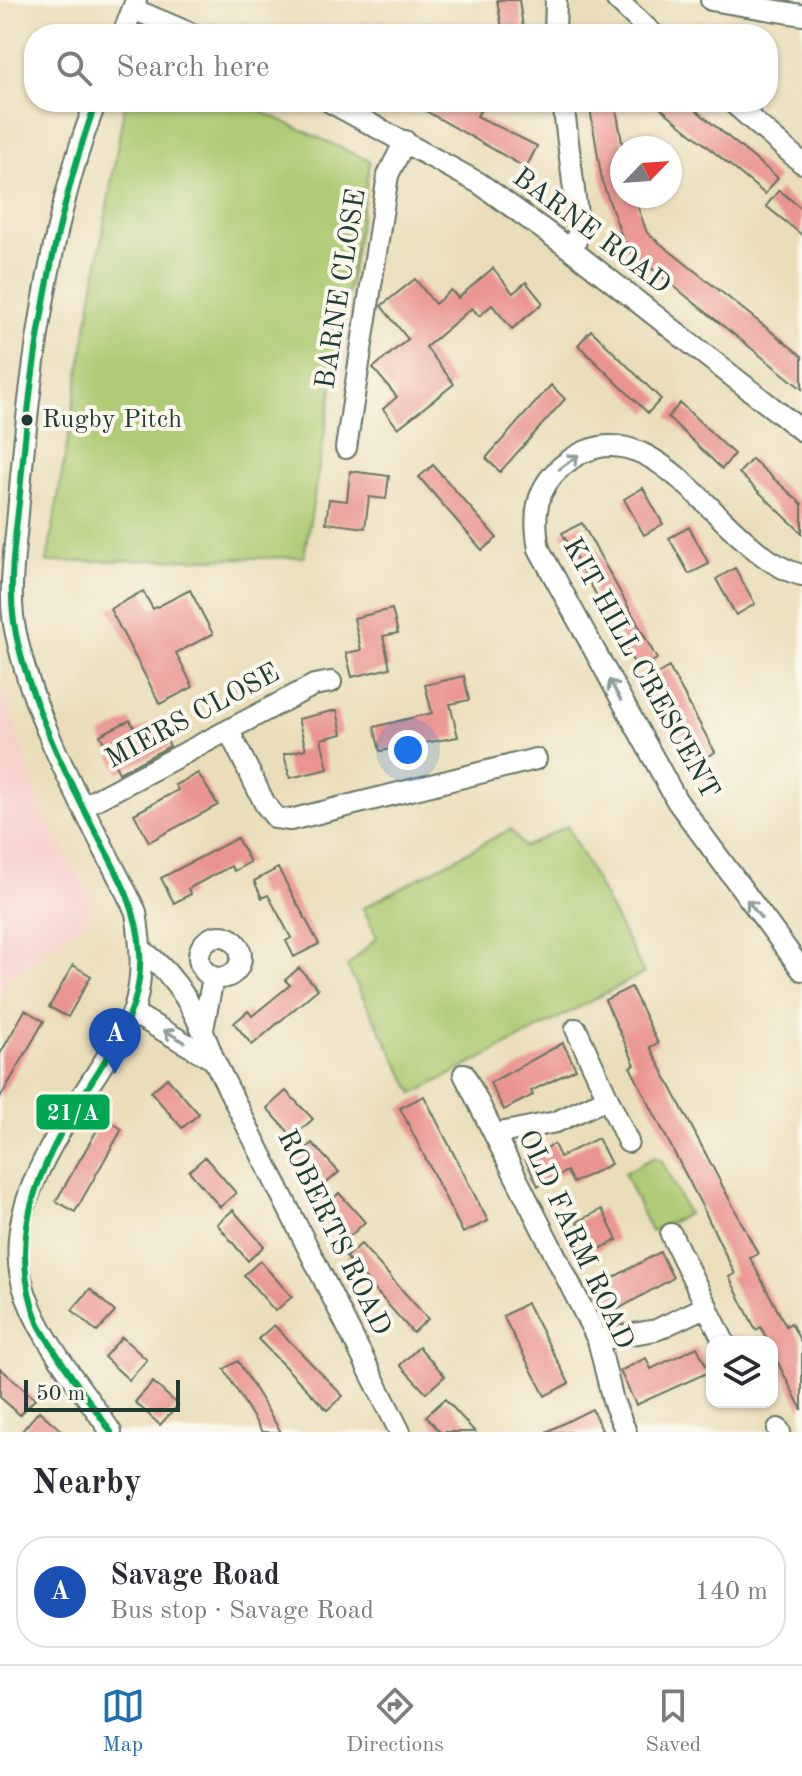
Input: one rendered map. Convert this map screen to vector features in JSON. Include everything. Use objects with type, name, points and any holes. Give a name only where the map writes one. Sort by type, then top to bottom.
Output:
[{"type":"street","points":[[555,24],[556,0]]},
{"type":"street","points":[[617,0],[642,24]]},
{"type":"street","points":[[711,0],[802,15]]},
{"type":"street","points":[[127,24],[134,4],[173,24]]},
{"type":"street","points":[[93,112],[55,244],[26,411],[7,572],[15,630],[33,701],[136,912],[142,950],[133,1013],[44,1162],[9,1256],[32,1313],[111,1432]]},
{"type":"street","name":"BARNE ROAD","points":[[349,112],[479,183],[573,251],[802,431]]},
{"type":"street","points":[[564,112],[579,230],[573,251]]},
{"type":"street","points":[[743,112],[802,163]]},
{"type":"street","name":"BARNE CLOSE","points":[[346,448],[388,175],[405,141]]},
{"type":"street","name":"KIT HILL CRESCENT","points":[[802,575],[774,564],[659,463],[621,446],[597,446],[579,454],[547,482],[537,501],[534,520],[539,549],[677,801],[802,970]]},
{"type":"street","name":"MIERS CLOSE","points":[[84,806],[314,685],[331,682]]},
{"type":"street","points":[[229,731],[265,804],[276,818],[290,820],[536,759]]},
{"type":"street","name":"ROBERTS ROAD","points":[[142,950],[166,968],[203,1029],[214,1060],[400,1432]]},
{"type":"street","points":[[203,1029],[213,978]]},
{"type":"street","points":[[133,1013],[214,1060]]},
{"type":"street","points":[[576,1029],[628,1142]]},
{"type":"street","name":"OLD FARM ROAD","points":[[464,1074],[598,1340],[613,1401],[626,1432]]},
{"type":"street","points":[[495,1134],[556,1122],[608,1098]]},
{"type":"street","points":[[671,1234],[721,1336]]},
{"type":"street","points":[[598,1340],[656,1330],[707,1306]]},
{"type":"shaded area","points":[[0,681],[43,813],[94,900],[88,919],[10,978],[0,994]]},
{"type":"green space","points":[[123,112],[263,112],[370,161],[304,557],[47,562]]},
{"type":"green space","points":[[567,826],[644,973],[414,1094],[347,967],[377,937],[363,908],[510,829],[524,847]]},
{"type":"green space","points":[[655,1157],[662,1161],[688,1214],[651,1232],[624,1173]]},
{"type":"building","points":[[497,0],[519,0],[523,24],[501,24]]},
{"type":"building","points":[[428,112],[479,112],[477,116],[537,146],[526,168]]},
{"type":"building","points":[[591,112],[617,112],[621,136],[610,136],[610,203],[602,181]]},
{"type":"building","points":[[665,112],[698,112],[778,178],[765,194]]},
{"type":"building","points":[[779,190],[802,209],[802,235],[766,206]]},
{"type":"building","points":[[612,208],[638,208],[647,233],[802,356],[802,389],[626,248]]},
{"type":"building","points":[[493,268],[513,293],[526,282],[543,303],[512,329],[492,305],[479,316],[472,308],[426,347],[454,384],[398,428],[383,409],[397,397],[373,368],[408,339],[381,306],[415,279],[435,304],[451,290],[458,298]]},
{"type":"building","points":[[591,330],[661,399],[648,413],[578,345]]},
{"type":"building","points":[[551,385],[565,399],[500,472],[486,458]]},
{"type":"building","points":[[680,403],[734,454],[722,469],[668,417]]},
{"type":"building","points":[[752,459],[802,504],[802,533],[739,473]]},
{"type":"building","points":[[433,465],[497,538],[482,550],[419,477]]},
{"type":"building","points":[[350,471],[389,476],[386,499],[369,497],[365,528],[326,523],[329,499],[347,501]]},
{"type":"building","points":[[643,488],[663,524],[644,535],[624,499]]},
{"type":"building","points":[[582,523],[657,659],[638,670],[562,533]]},
{"type":"building","points":[[689,527],[709,564],[689,574],[669,538]]},
{"type":"building","points":[[735,568],[755,604],[736,615],[716,579]]},
{"type":"building","points":[[190,590],[213,634],[176,653],[193,687],[160,704],[110,609],[143,591],[153,609]]},
{"type":"building","points":[[392,609],[398,633],[383,636],[390,668],[352,677],[346,653],[361,650],[354,618]]},
{"type":"building","points":[[669,667],[715,752],[699,762],[652,677]]},
{"type":"building","points":[[464,676],[469,700],[450,704],[458,737],[380,751],[374,727],[432,713],[425,685]]},
{"type":"building","points":[[337,710],[342,734],[321,739],[328,769],[290,778],[284,754],[306,749],[298,719]]},
{"type":"building","points":[[130,720],[136,731],[157,721],[170,746],[119,773],[100,735]]},
{"type":"building","points":[[198,773],[218,805],[149,842],[134,814],[178,790],[175,785]]},
{"type":"building","points":[[237,838],[250,862],[234,871],[231,866],[210,877],[188,889],[191,894],[174,903],[161,878]]},
{"type":"building","points":[[278,868],[319,944],[294,957],[286,941],[291,938],[280,917],[268,895],[262,898],[254,881]]},
{"type":"building","points":[[73,965],[91,976],[68,1017],[49,1007]]},
{"type":"building","points":[[299,968],[318,989],[252,1045],[234,1023],[248,1011],[252,1016],[290,985],[285,980]]},
{"type":"building","points":[[631,987],[658,1043],[650,1047],[758,1254],[750,1258],[786,1326],[791,1323],[802,1344],[802,1410],[778,1363],[778,1336],[765,1336],[761,1327],[756,1330],[729,1277],[735,1274],[630,1067],[635,1065],[605,1000]]},
{"type":"building","points":[[25,1010],[44,1021],[0,1098],[0,1054]]},
{"type":"building","points":[[563,1043],[576,1069],[531,1091],[533,1095],[504,1110],[490,1083]]},
{"type":"building","points":[[167,1078],[199,1114],[182,1128],[151,1092]]},
{"type":"building","points":[[286,1091],[313,1119],[293,1137],[267,1108]]},
{"type":"building","points":[[424,1096],[488,1221],[463,1233],[400,1108]]},
{"type":"building","points":[[104,1118],[122,1129],[75,1212],[56,1201]]},
{"type":"building","points":[[598,1138],[611,1164],[573,1183],[567,1171],[538,1186],[525,1159],[554,1144],[560,1157]]},
{"type":"building","points":[[312,1143],[339,1172],[320,1189],[294,1161]]},
{"type":"building","points":[[205,1157],[236,1193],[220,1207],[189,1171]]},
{"type":"building","points":[[339,1193],[365,1222],[346,1240],[319,1211]]},
{"type":"building","points":[[602,1209],[617,1240],[592,1253],[577,1222]]},
{"type":"building","points":[[233,1210],[264,1246],[248,1261],[217,1224]]},
{"type":"building","points":[[361,1244],[428,1319],[413,1333],[346,1257]]},
{"type":"building","points":[[660,1252],[673,1278],[604,1317],[590,1290]]},
{"type":"building","points":[[260,1261],[292,1297],[275,1311],[244,1275]]},
{"type":"building","points":[[90,1289],[115,1312],[97,1332],[72,1310]]},
{"type":"building","points":[[527,1303],[569,1383],[545,1396],[503,1316]]},
{"type":"building","points":[[274,1325],[343,1396],[327,1410],[258,1339]]},
{"type":"building","points":[[122,1337],[147,1360],[129,1380],[104,1357]]},
{"type":"building","points":[[419,1347],[445,1376],[426,1393],[400,1365]]},
{"type":"building","points":[[697,1347],[706,1366],[706,1373],[636,1405],[620,1371],[646,1358],[651,1369]]},
{"type":"building","points":[[238,1361],[281,1432],[262,1432],[224,1369]]},
{"type":"building","points":[[0,1368],[35,1399],[20,1415],[0,1397]]},
{"type":"building","points":[[153,1382],[178,1405],[160,1425],[135,1402]]},
{"type":"building","points":[[445,1399],[475,1432],[440,1432],[426,1416]]},
{"type":"building","points":[[592,1409],[603,1432],[546,1432]]},
{"type":"building","points":[[39,1411],[63,1432],[21,1432]]},
{"type":"transit line","name":"21/A","points":[[93,112],[67,198],[45,295],[30,394],[12,599],[19,648],[43,720],[70,782],[124,887],[138,935],[140,969],[130,1015],[47,1161],[27,1223],[25,1256],[28,1290],[39,1325],[111,1432]]},
{"type":"place","name":"Rugby Pitch","points":[[27,420]]},
{"type":"place","name":"Savage Road","points":[[115,1074]]}]
